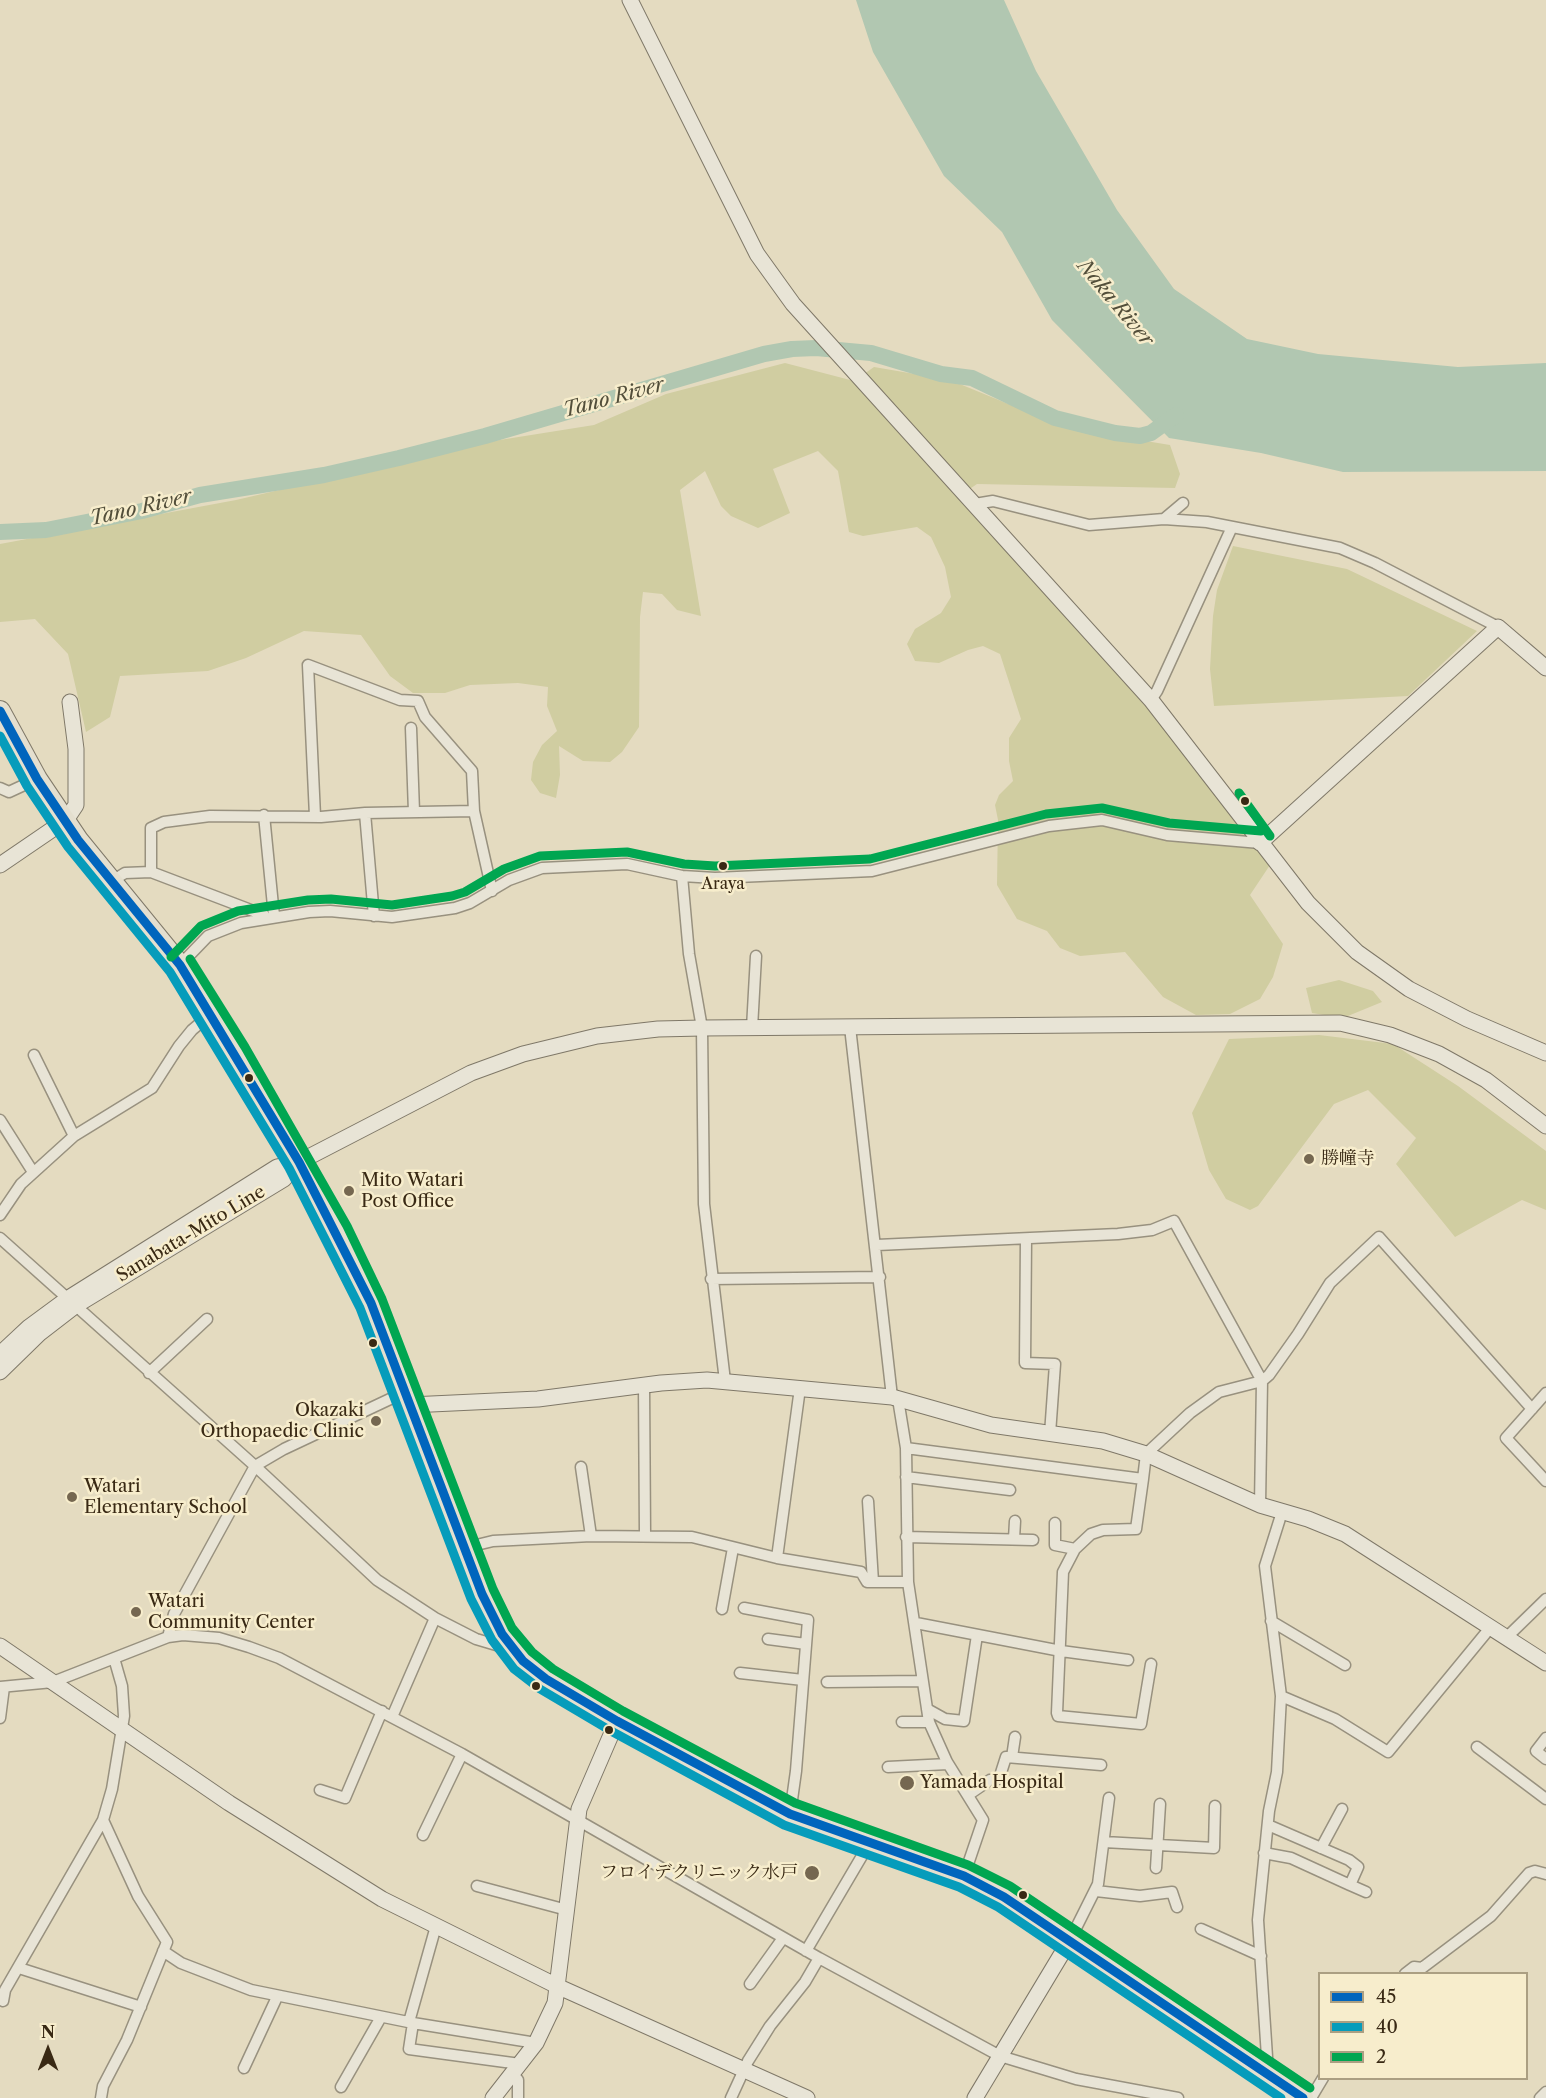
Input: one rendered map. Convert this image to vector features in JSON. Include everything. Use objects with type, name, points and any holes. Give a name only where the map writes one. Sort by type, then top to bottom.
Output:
[{"type":"highway","points":[[0,711],[37,779],[78,840],[180,965],[299,1162],[371,1303],[460,1549],[493,1618],[513,1650],[546,1679],[617,1721],[790,1814],[964,1876],[1004,1897],[1268,2072],[1303,2098]]},
{"type":"street","points":[[630,0],[757,254],[793,304],[1151,700],[1308,903],[1357,951],[1409,989],[1467,1019],[1546,1053]]},
{"type":"street","points":[[975,504],[993,501],[1089,525],[1164,519],[1232,527],[1340,548],[1375,563],[1498,627],[1546,668]]},
{"type":"street","points":[[1164,519],[1183,503]]},
{"type":"street","points":[[1151,700],[1232,527]]},
{"type":"street","points":[[180,965],[208,936],[241,923],[269,917],[330,910],[392,916],[455,909],[528,872],[568,865],[627,864],[682,876],[716,878],[872,871],[1077,821],[1102,820],[1167,835],[1260,843],[1498,627]]},
{"type":"street","points":[[315,816],[308,665],[400,700],[418,701],[425,717],[472,771],[474,811],[492,891]]},
{"type":"street","points":[[0,865],[66,820],[76,805],[78,782],[70,702]]},
{"type":"street","points":[[411,728],[414,812]]},
{"type":"street","points":[[0,788],[9,792],[37,779]]},
{"type":"street","points":[[151,872],[151,828],[164,822],[210,816],[315,816],[474,811]]},
{"type":"street","points":[[365,813],[374,916]]},
{"type":"street","points":[[264,815],[269,917]]},
{"type":"street","points":[[112,881],[126,873],[151,872],[269,917]]},
{"type":"street","points":[[682,876],[689,954],[702,1028],[704,1204],[711,1279],[725,1381]]},
{"type":"street","points":[[752,1028],[756,956]]},
{"type":"street","points":[[0,1215],[13,1193],[74,1136],[152,1088],[185,1038],[211,1014]]},
{"type":"street","name":"Sanabata-Mito Line","points":[[0,1354],[29,1327],[284,1179],[299,1162],[447,1084],[523,1054],[597,1036],[658,1029],[702,1028],[1340,1023],[1390,1035],[1439,1054],[1486,1080],[1546,1126]]},
{"type":"street","points":[[850,1027],[877,1245],[885,1351],[906,1448],[908,1582],[916,1623],[922,1681],[929,1722],[948,1764],[983,1820],[964,1876]]},
{"type":"street","points":[[33,1055],[74,1136]]},
{"type":"street","points":[[0,1120],[33,1172]]},
{"type":"street","points":[[877,1245],[1026,1239],[1152,1230],[1174,1221],[1262,1381],[1260,1505]]},
{"type":"street","points":[[1151,1664],[1141,1724],[1058,1716],[1063,1572],[1075,1549],[1091,1534],[1103,1530],[1136,1529],[1146,1454],[1191,1413],[1219,1392],[1262,1381],[1298,1334],[1334,1277],[1378,1237],[1541,1402],[1506,1438],[1546,1481]]},
{"type":"street","points":[[0,1238],[255,1466],[369,1574],[435,1618],[476,1639],[513,1650]]},
{"type":"street","points":[[1026,1239],[1025,1362],[1055,1364],[1050,1434]]},
{"type":"street","points":[[711,1279],[880,1277]]},
{"type":"street","name":"Sanabata-Mito Line","points":[[0,1372],[71,1303]]},
{"type":"street","points":[[150,1373],[207,1319]]},
{"type":"street","points":[[168,1636],[174,1614],[255,1466],[284,1449],[407,1399],[538,1399],[690,1380],[725,1381],[895,1398],[991,1425],[1103,1441],[1146,1454],[1260,1505],[1317,1522],[1345,1534],[1546,1663]]},
{"type":"street","points":[[644,1385],[645,1535]]},
{"type":"street","points":[[777,1558],[800,1388]]},
{"type":"street","points":[[906,1448],[1143,1479]]},
{"type":"street","points":[[581,1467],[591,1536]]},
{"type":"street","points":[[906,1477],[1010,1490]]},
{"type":"street","points":[[868,1501],[873,1582]]},
{"type":"street","points":[[1268,2072],[1258,1909],[1277,1772],[1281,1696],[1265,1566],[1282,1512]]},
{"type":"street","points":[[1014,1539],[1015,1521]]},
{"type":"street","points":[[1055,1523],[1055,1545],[1075,1549]]},
{"type":"street","points":[[460,1549],[493,1541],[591,1536],[692,1537],[777,1558],[861,1572],[867,1582],[908,1582]]},
{"type":"street","points":[[906,1537],[1033,1540]]},
{"type":"street","points":[[722,1609],[733,1548]]},
{"type":"street","points":[[1507,1637],[1546,1599]]},
{"type":"street","points":[[744,1608],[808,1620],[796,1771],[790,1814]]},
{"type":"street","points":[[320,1790],[345,1798],[435,1618]]},
{"type":"street","points":[[1271,1621],[1345,1665]]},
{"type":"street","points":[[916,1623],[1061,1651],[1128,1660]]},
{"type":"street","points":[[1281,1696],[1335,1719],[1388,1752],[1490,1628]]},
{"type":"street","points":[[927,1709],[945,1719],[964,1721],[977,1635]]},
{"type":"street","points":[[0,1718],[2,1687],[53,1682],[168,1636],[219,1638],[279,1658],[462,1754],[806,1951],[1000,2056],[1076,2079],[1178,2098]]},
{"type":"street","points":[[768,1639],[806,1644]]},
{"type":"street","points":[[0,1646],[328,1867],[382,1899],[559,1987],[807,2098]]},
{"type":"street","points":[[3,2001],[5,1990],[104,1820],[122,1730],[122,1686],[114,1658]]},
{"type":"street","points":[[740,1673],[803,1680]]},
{"type":"street","points":[[827,1682],[922,1681]]},
{"type":"street","points":[[493,2098],[536,2043],[548,2022],[559,1987],[577,1819],[584,1795],[617,1721]]},
{"type":"street","points":[[902,1722],[929,1722]]},
{"type":"street","points":[[1012,1757],[1015,1737]]},
{"type":"street","points":[[1546,1738],[1536,1751],[1546,1759]]},
{"type":"street","points":[[1477,1747],[1546,1799]]},
{"type":"street","points":[[423,1835],[462,1754]]},
{"type":"street","points":[[968,1795],[990,1780],[999,1779],[1006,1757],[1101,1766]]},
{"type":"street","points":[[888,1767],[948,1764]]},
{"type":"street","points":[[975,2098],[1070,1940],[1095,1891],[1109,1798]]},
{"type":"street","points":[[1156,1868],[1160,1804]]},
{"type":"street","points":[[1104,1842],[1214,1848],[1215,1806]]},
{"type":"street","points":[[1321,1848],[1342,1809]]},
{"type":"street","points":[[101,2098],[103,2086],[118,2060],[167,1942],[138,1896],[104,1820]]},
{"type":"street","points":[[1268,1825],[1349,1860],[1358,1867],[1350,1885]]},
{"type":"street","points":[[806,1951],[869,1844]]},
{"type":"street","points":[[1264,1853],[1291,1858],[1366,1892]]},
{"type":"street","points":[[1408,1972],[1414,1967],[1422,1968],[1491,1916],[1529,1873],[1535,1870],[1546,1874]]},
{"type":"street","points":[[477,1886],[567,1910]]},
{"type":"street","points":[[1095,1891],[1140,1896],[1172,1893],[1177,1907]]},
{"type":"street","points":[[435,1926],[411,2022],[409,2049],[516,2069]]},
{"type":"street","points":[[1201,1929],[1261,1956]]},
{"type":"street","points":[[750,1984],[783,1938]]},
{"type":"street","points":[[163,1951],[181,1963],[223,1981],[277,1997],[536,2043]]},
{"type":"street","points":[[731,2098],[744,2070],[770,2026],[819,1958]]},
{"type":"street","points":[[19,1968],[141,2007]]},
{"type":"street","points":[[244,2068],[277,1997]]},
{"type":"street","points":[[341,2086],[381,2017]]},
{"type":"street","points":[[516,2069],[518,2098]]},
{"type":"street","points":[[1311,2098],[1322,2080]]},
{"type":"street","points":[[1540,2098],[1546,2092]]},
{"type":"shaded area","points":[[785,363],[854,381],[874,367],[950,380],[1067,428],[1170,445],[1180,474],[1175,488],[977,484],[958,497],[1159,721],[1270,865],[1250,895],[1283,944],[1273,977],[1260,999],[1230,1014],[1196,1015],[1163,997],[1125,952],[1080,956],[1060,948],[1047,931],[1017,919],[997,885],[998,820],[995,805],[999,795],[1013,781],[1009,761],[1009,738],[1021,719],[1000,654],[983,646],[939,663],[915,661],[907,644],[915,629],[941,613],[951,597],[945,567],[931,537],[917,527],[863,536],[849,532],[838,471],[818,451],[773,469],[790,513],[758,528],[731,516],[721,506],[705,471],[680,490],[701,616],[677,610],[662,594],[643,592],[640,617],[639,727],[622,752],[610,762],[583,761],[559,746],[560,775],[556,798],[540,793],[531,780],[533,762],[542,745],[557,731],[547,706],[548,687],[518,683],[470,685],[445,693],[413,693],[390,676],[361,635],[304,631],[246,658],[208,671],[120,676],[110,717],[86,732],[68,654],[35,619],[0,622],[0,544],[236,500],[487,442],[594,425],[666,394]]},
{"type":"shaded area","points":[[1233,546],[1347,569],[1477,631],[1408,696],[1214,706],[1210,669],[1213,616],[1217,590]]},
{"type":"shaded area","points":[[1339,980],[1373,991],[1382,1002],[1343,1018],[1312,1013],[1306,988]]},
{"type":"shaded area","points":[[1319,1035],[1393,1044],[1458,1086],[1546,1151],[1546,1210],[1522,1200],[1455,1237],[1396,1164],[1416,1138],[1368,1090],[1334,1104],[1258,1206],[1250,1210],[1226,1199],[1209,1170],[1192,1113],[1229,1039]]},
{"type":"water","name":"Naka River","points":[[856,0],[1004,0],[1036,71],[1117,210],[1174,289],[1247,339],[1318,354],[1458,367],[1546,363],[1546,471],[1343,472],[1261,453],[1169,438],[1052,320],[1002,232],[944,176],[873,52]]},
{"type":"waterway","name":"Tano River","points":[[0,532],[46,530],[142,511],[200,495],[324,475],[399,458],[485,436],[764,354],[792,349],[816,348],[871,353],[941,374],[972,378],[1055,418],[1115,433],[1140,436],[1151,433],[1176,415]]},
{"type":"transit line","name":"45","points":[[0,711],[37,779],[78,840],[180,965],[299,1162],[371,1303],[482,1594],[502,1634],[523,1661],[546,1679],[617,1721],[790,1814],[964,1876],[1004,1897],[1303,2098]]},
{"type":"transit line","name":"40","points":[[0,736],[27,786],[68,847],[170,972],[289,1168],[360,1308],[471,1599],[492,1640],[514,1669],[540,1689],[611,1731],[784,1825],[959,1887],[998,1907],[1281,2098]]},
{"type":"transit line","name":"2","points":[[1239,793],[1270,836]]},
{"type":"transit line","name":"2","points":[[171,957],[201,926],[238,911],[308,900],[331,899],[392,905],[452,896],[465,892],[504,869],[540,856],[627,852],[684,864],[715,866],[870,859],[1046,814],[1102,808],[1169,823],[1261,831]]},
{"type":"transit line","name":"2","points":[[190,959],[245,1047],[347,1226],[382,1299],[493,1589],[512,1628],[532,1652],[553,1669],[623,1711],[795,1803],[968,1865],[1010,1886],[1310,2088]]},
{"type":"place","name":"Araya","points":[[723,866]]},
{"type":"place","name":"勝幢寺","points":[[1309,1159]]},
{"type":"place","name":"Mito Watari Post Office","points":[[349,1191]]},
{"type":"place","name":"Okazaki Orthopaedic Clinic","points":[[376,1421]]},
{"type":"place","name":"Watari Elementary School","points":[[72,1497]]},
{"type":"place","name":"Watari Community Center","points":[[136,1612]]},
{"type":"place","name":"Yamada Hospital","points":[[907,1783]]},
{"type":"place","name":"フロイデクリニック水戸","points":[[812,1873]]}]
